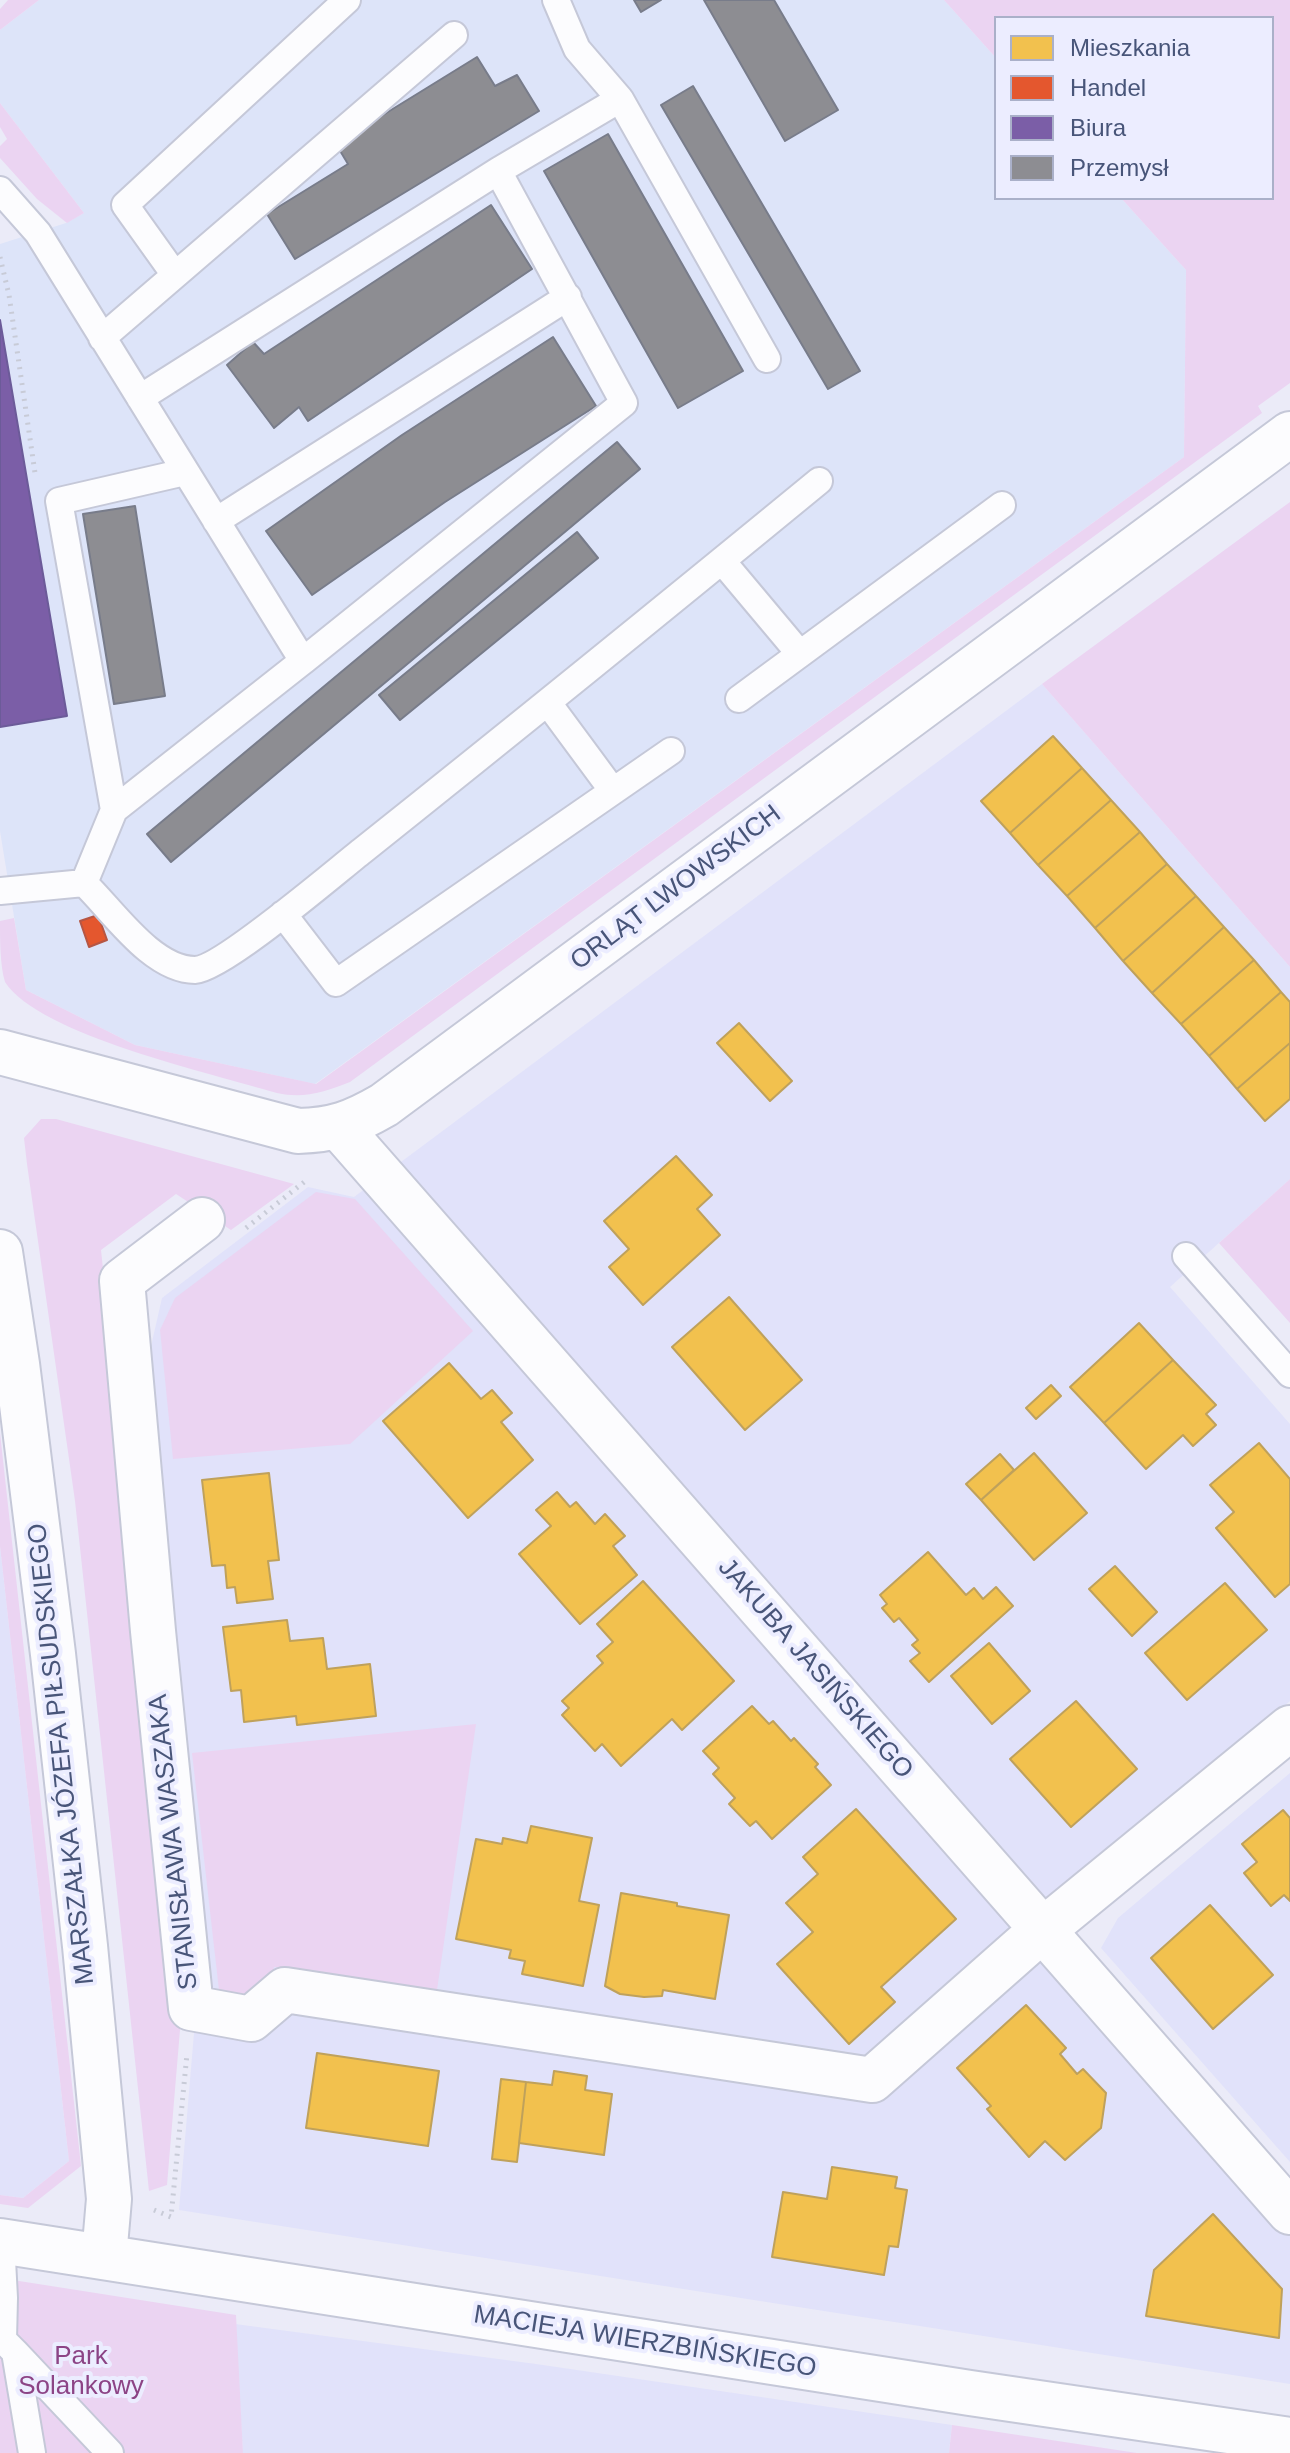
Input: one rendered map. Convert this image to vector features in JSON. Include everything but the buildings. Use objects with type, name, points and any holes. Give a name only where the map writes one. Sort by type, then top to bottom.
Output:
[{"type":"street","name":"ORLĄT LWOWSKICH","points":[[0,1052],[273,1127],[298,1131],[339,1127],[384,1105],[1290,434]]},
{"type":"street","name":"JAKUBA JASIŃSKIEGO","points":[[339,1127],[1290,2212]]},
{"type":"street","name":"STANISŁAWA WASZAKA","points":[[202,1220],[122,1281],[191,2008],[251,2019],[285,1990],[872,2080],[1044,1930]]},
{"type":"street","name":"MARSZAŁKA JÓZEFA PIŁSUDSKIEGO","points":[[0,1252],[51,1638],[85,1946],[109,2199],[104,2257]]},
{"type":"street","points":[[1044,1930],[1290,1728]]},
{"type":"street","name":"MACIEJA WIERZBIŃSKIEGO","points":[[1,2241],[1290,2440]]},
{"type":"lane","points":[[175,275],[125,205],[347,0]]},
{"type":"lane","points":[[556,0],[577,49],[620,99],[767,359]]},
{"type":"lane","points":[[102,338],[454,35]]},
{"type":"lane","points":[[140,398],[498,171],[620,99]]},
{"type":"lane","points":[[84,883],[114,810],[624,403],[498,171]]},
{"type":"lane","points":[[0,190],[38,233],[303,661]]},
{"type":"lane","points":[[216,521],[568,297]]},
{"type":"lane","points":[[114,810],[59,501],[185,472]]},
{"type":"lane","points":[[84,883],[146,949],[163,962],[197,970],[212,966],[283,914],[548,703],[819,481]]},
{"type":"lane","points":[[739,699],[1002,505]]},
{"type":"lane","points":[[722,561],[800,654]]},
{"type":"lane","points":[[548,703],[613,791]]},
{"type":"lane","points":[[283,914],[336,983],[671,751]]},
{"type":"lane","points":[[0,891],[84,883]]},
{"type":"lane","points":[[1186,1256],[1290,1374]]},
{"type":"lane","points":[[1,2241],[3,2340],[110,2453]]},
{"type":"lane","points":[[15,2352],[32,2453]]},
{"type":"path","points":[[0,257],[12,309],[42,505],[59,501]]},
{"type":"path","points":[[202,1220],[225,1245],[308,1179]]},
{"type":"path","points":[[142,2206],[171,2217],[191,2008]]},
{"type":"shaded area","points":[[39,0],[944,0],[994,56],[994,200],[1123,200],[1186,270],[1184,457],[315,1084],[135,1045],[26,990],[0,831],[0,244],[66,223],[84,213],[0,103],[0,30]]},
{"type":"shaded area","points":[[1042,684],[1290,967],[1290,1179],[1170,1287],[1290,1424],[1290,1701],[1022,1929],[1290,2236],[1290,2384],[179,2210],[198,1986],[149,1355],[162,1298],[308,1187],[354,1197]]},
{"type":"shaded area","points":[[0,1546],[69,2161],[23,2198],[0,2195]]},
{"type":"shaded area","points":[[1290,1773],[1290,2162],[1101,1948],[1118,1918]]},
{"type":"shaded area","points":[[235,2324],[952,2425],[949,2453],[243,2453]]},
{"type":"green space","points":[[8,0],[39,0],[0,30],[0,9]]},
{"type":"green space","points":[[944,0],[1290,0],[1290,383],[1258,406],[1262,413],[350,1082],[314,1094],[296,1095],[277,1093],[172,1064],[53,1019],[24,1001],[5,982],[0,921],[14,918],[26,990],[135,1045],[316,1084],[1184,457],[1186,270],[1123,200],[1274,200],[1274,16],[994,16],[994,56]]},
{"type":"green space","points":[[0,103],[84,213],[67,223],[37,199],[0,158],[0,146],[7,139],[0,127]]},
{"type":"green space","points":[[1290,502],[1290,967],[1042,684]]},
{"type":"green space","points":[[41,1119],[56,1119],[294,1184],[231,1230],[176,1194],[101,1250],[182,2006],[167,2185],[149,2191],[75,1501],[24,1138]]},
{"type":"green space","points":[[1290,1179],[1290,1323],[1219,1243]]},
{"type":"green space","points":[[316,1192],[355,1199],[473,1331],[350,1444],[173,1459],[160,1330],[175,1298]]},
{"type":"green space","points":[[0,1433],[81,2166],[28,2208],[0,2204],[0,2195],[23,2198],[69,2161],[0,1546]]},
{"type":"green space","points":[[476,1724],[437,1990],[274,1967],[269,1993],[220,1999],[192,1753]]},
{"type":"green space","name":"Park Solankowy","points":[[0,2278],[236,2315],[243,2453],[0,2453]]},
{"type":"green space","points":[[952,2425],[1137,2453],[949,2453]]}]
